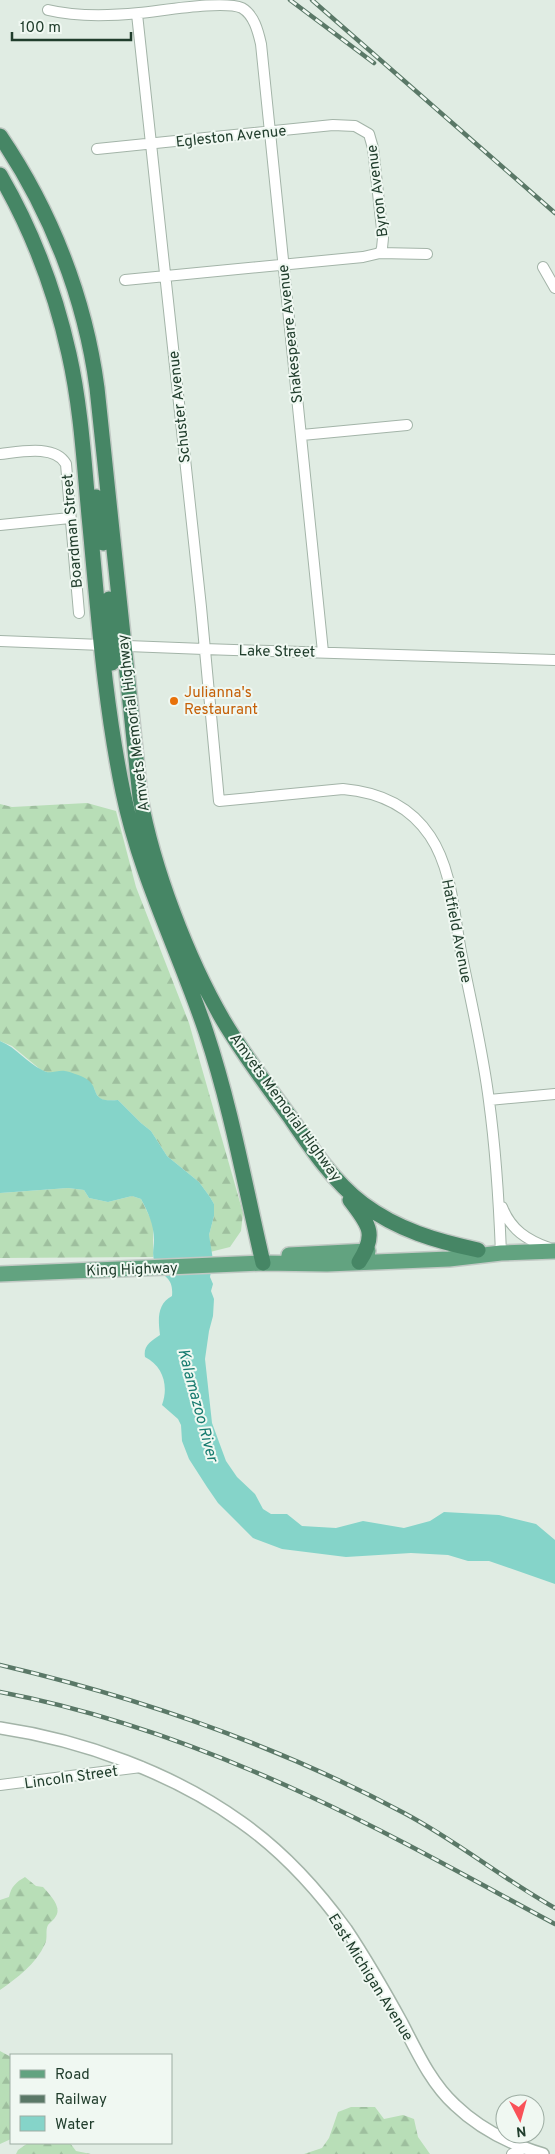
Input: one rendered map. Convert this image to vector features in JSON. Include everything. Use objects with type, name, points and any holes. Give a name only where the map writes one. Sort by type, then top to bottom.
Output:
[{"type":"highway","name":"Amvets Memorial Highway","points":[[0,136],[34,192],[58,244],[87,326],[97,388],[112,644],[112,731],[122,790],[144,874],[207,1036],[234,1131],[264,1263]]},
{"type":"highway","points":[[0,175],[28,229],[54,298],[70,355],[83,456],[89,466],[97,501],[107,579],[112,644]]},
{"type":"highway","name":"Amvets Memorial Highway","points":[[112,644],[146,826],[164,885],[184,937],[223,1020],[256,1071],[329,1170],[362,1203],[388,1220],[412,1232],[478,1250]]},
{"type":"highway","points":[[329,1170],[367,1223],[370,1236],[363,1256]]},
{"type":"main road","name":"King Highway","points":[[0,1274],[264,1263],[311,1265],[363,1256],[478,1250],[501,1253]]},
{"type":"main road","name":"King Highway","points":[[363,1256],[449,1259],[501,1253],[555,1251]]},
{"type":"street","name":"Shakespeare Avenue","points":[[137,14],[224,5],[240,7],[251,17],[256,26],[261,44],[323,652]]},
{"type":"street","points":[[48,10],[85,15],[137,14]]},
{"type":"street","name":"Schuster Avenue","points":[[137,14],[220,800]]},
{"type":"street","name":"Egleston Avenue","points":[[97,149],[344,124],[365,130]]},
{"type":"street","name":"Byron Avenue","points":[[365,130],[371,139],[380,204],[384,238],[380,252]]},
{"type":"street","points":[[124,280],[363,257],[380,252],[427,254]]},
{"type":"street","points":[[543,267],[555,288]]},
{"type":"street","points":[[302,435],[407,426]]},
{"type":"street","name":"Boardman Street","points":[[0,454],[34,452],[56,454],[64,460],[67,469],[79,613]]},
{"type":"street","points":[[0,525],[70,518]]},
{"type":"street","name":"Lake Street","points":[[0,640],[204,649],[555,660]]},
{"type":"street","name":"Hatfield Avenue","points":[[220,800],[343,789],[360,791],[387,799],[409,813],[424,828],[437,849],[446,872],[489,1100],[499,1200],[501,1253]]},
{"type":"street","points":[[489,1100],[555,1094]]},
{"type":"street","points":[[499,1200],[509,1222],[518,1232],[530,1240],[555,1251]]},
{"type":"street","name":"East Michigan Avenue","points":[[0,1728],[54,1739],[141,1767],[188,1790],[240,1821],[312,1886],[346,1930],[394,2008],[432,2078],[445,2095],[482,2127],[524,2148],[543,2154]]},
{"type":"street","name":"Lincoln Street","points":[[0,1785],[141,1767]]},
{"type":"street","points":[[512,2154],[524,2148]]},
{"type":"green space","points":[[87,803],[116,811],[136,887],[189,1023],[243,1213],[241,1231],[230,1247],[210,1252],[209,1235],[214,1216],[214,1204],[210,1197],[199,1182],[167,1156],[151,1131],[118,1100],[103,1100],[98,1096],[94,1088],[64,1071],[49,1073],[41,1070],[12,1046],[0,1041],[0,804],[12,807]]},
{"type":"green space","points":[[68,1188],[84,1190],[89,1198],[108,1202],[132,1196],[141,1199],[153,1224],[153,1257],[0,1258],[0,1193]]},
{"type":"green space","points":[[25,1877],[36,1886],[43,1887],[54,1900],[57,1912],[48,1925],[46,1942],[37,1958],[0,1990],[0,1900],[9,1897],[14,1885]]},
{"type":"green space","points":[[0,2051],[10,2056],[10,2139],[0,2144]]},
{"type":"green space","points":[[351,2107],[375,2107],[384,2119],[403,2115],[414,2119],[418,2137],[430,2154],[304,2154],[322,2148],[329,2138],[338,2112]]},
{"type":"green space","points":[[27,2144],[71,2144],[76,2151],[91,2154],[16,2154],[18,2150]]},
{"type":"water","name":"Kalamazoo River","points":[[0,1041],[42,1070],[50,1072],[65,1071],[79,1075],[89,1081],[102,1099],[118,1100],[151,1131],[167,1156],[199,1182],[214,1204],[214,1216],[209,1235],[213,1260],[210,1277],[213,1284],[211,1291],[214,1299],[213,1316],[205,1359],[212,1423],[226,1461],[237,1477],[255,1494],[263,1509],[271,1514],[287,1514],[302,1526],[336,1528],[363,1521],[404,1528],[430,1521],[444,1512],[499,1515],[536,1524],[555,1540],[555,1584],[489,1561],[468,1561],[448,1555],[411,1553],[346,1557],[282,1549],[253,1538],[218,1503],[189,1459],[182,1441],[181,1425],[178,1419],[162,1405],[165,1391],[163,1377],[156,1366],[145,1357],[146,1347],[160,1335],[161,1308],[167,1299],[172,1296],[172,1289],[169,1280],[160,1271],[154,1260],[152,1224],[141,1199],[132,1196],[108,1202],[89,1198],[84,1190],[68,1188],[0,1193]]},
{"type":"railway","points":[[290,0],[374,63]]},
{"type":"railway","points":[[312,0],[555,213]]},
{"type":"railway","points":[[0,1665],[104,1692],[156,1708],[257,1745],[307,1766],[356,1788],[424,1824],[555,1908]]},
{"type":"railway","points":[[0,1692],[79,1710],[156,1734],[270,1778],[370,1825],[555,1924]]},
{"type":"place","name":"Julianna's Restaurant","points":[[174,701]]}]
